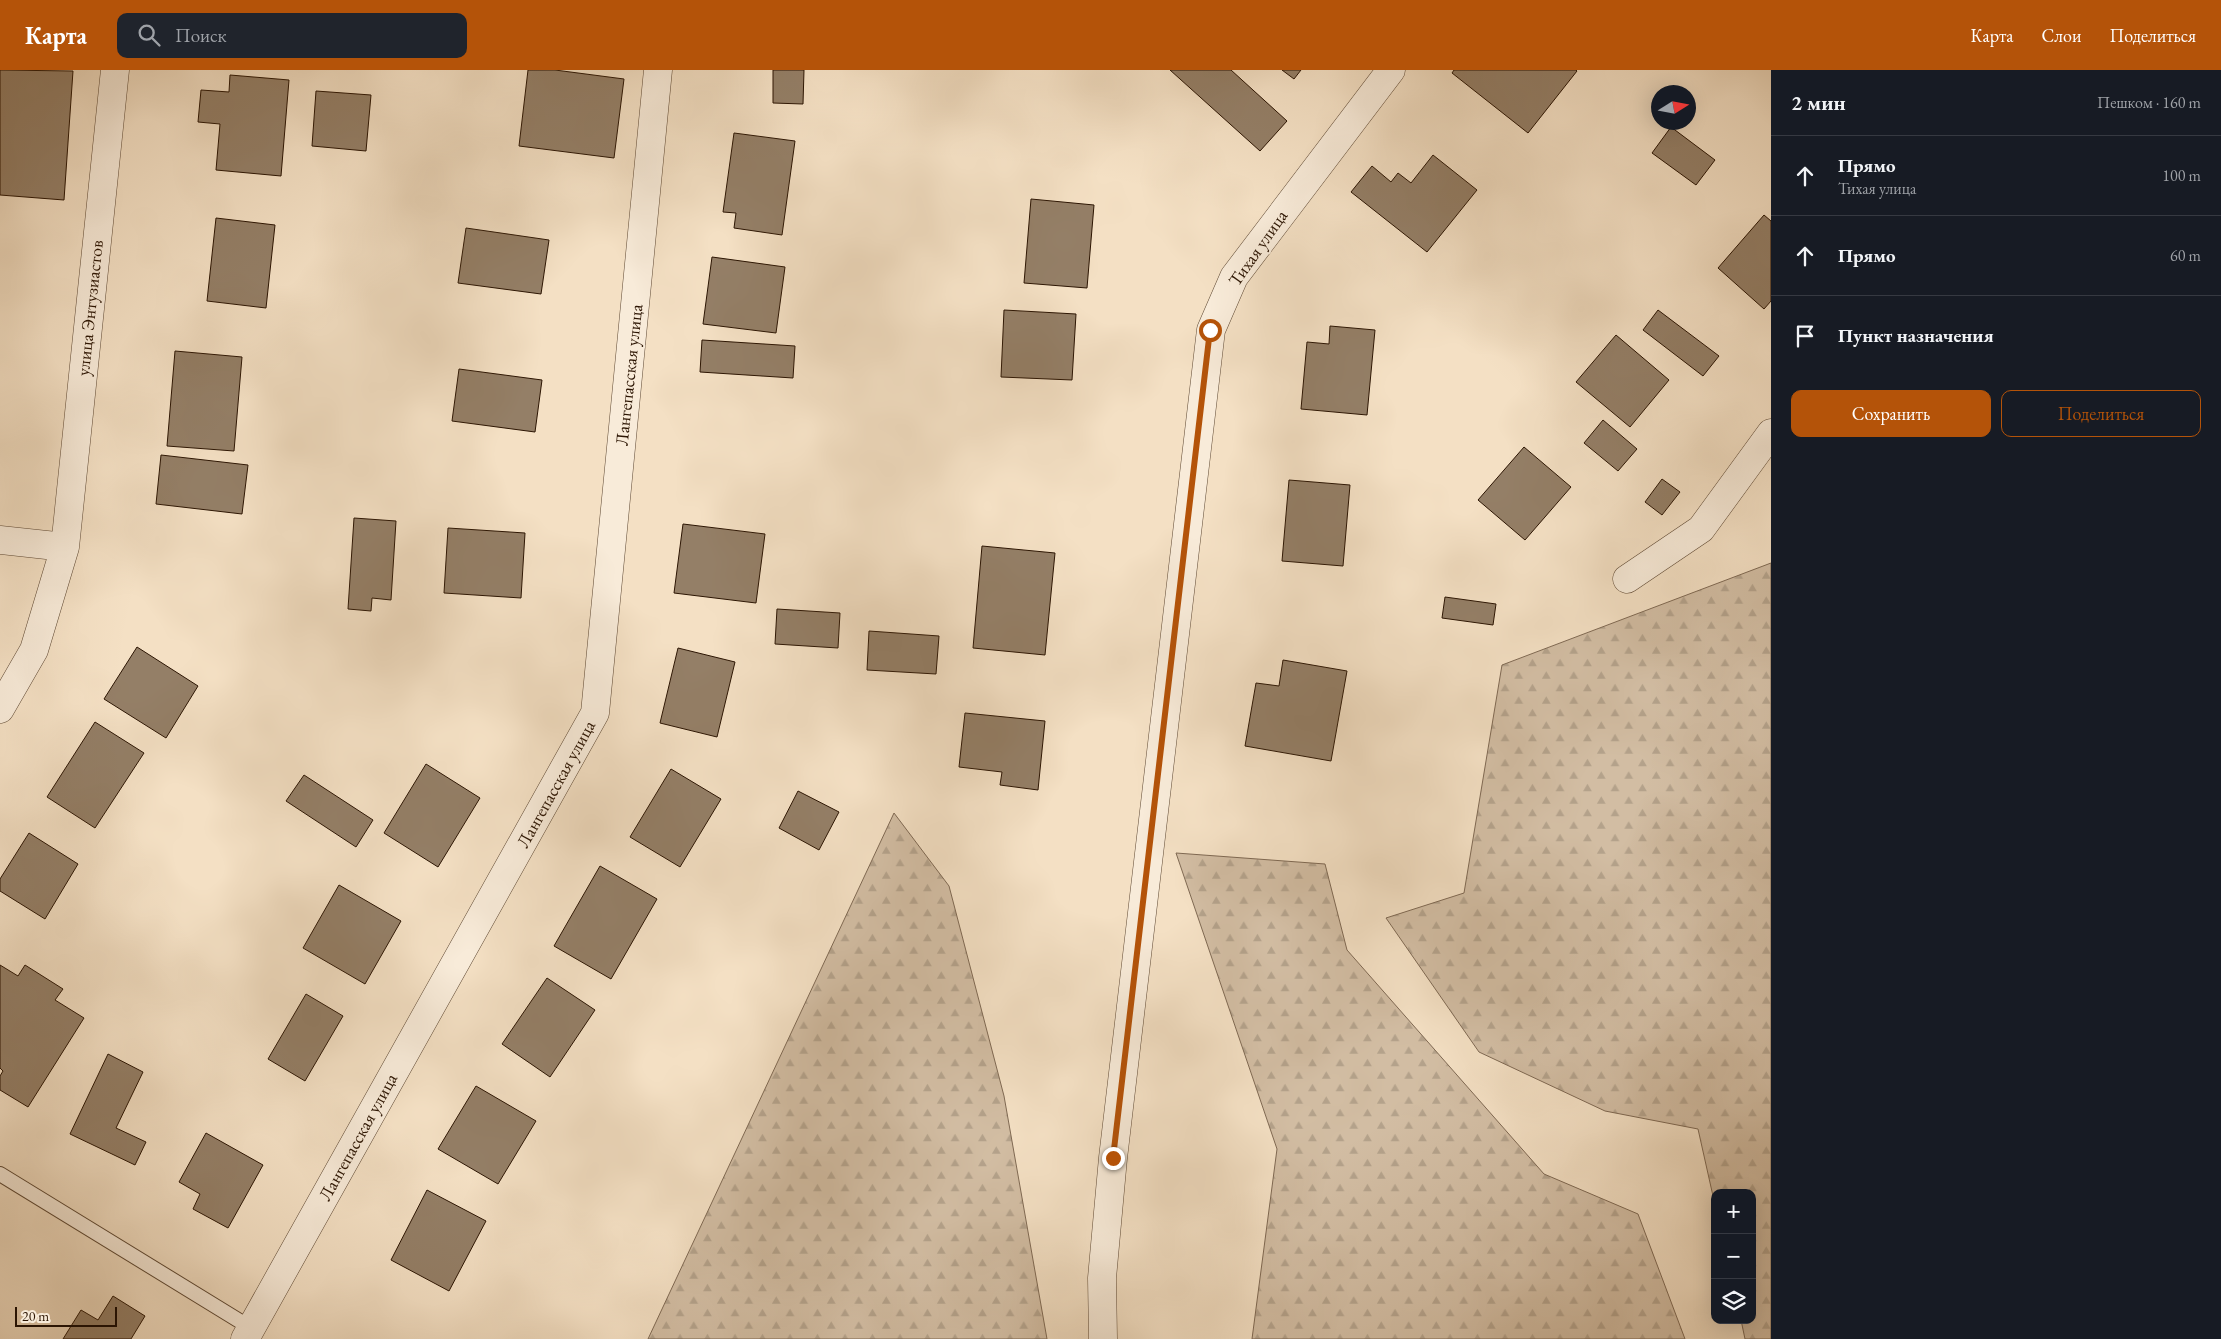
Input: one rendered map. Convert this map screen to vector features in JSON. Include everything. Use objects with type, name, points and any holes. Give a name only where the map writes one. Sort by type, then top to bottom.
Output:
[{"type":"street","name":"улица Энтузиастов","points":[[0,709],[34,650],[65,546],[115,70]]},
{"type":"street","name":"Лангепасская улица","points":[[248,1334],[596,713],[658,70]]},
{"type":"street","name":"Тихая улица","points":[[1103,1339],[1102,1278],[1112,1168],[1210,330],[1234,276],[1391,70]]},
{"type":"street","points":[[1627,579],[1701,529],[1771,433]]},
{"type":"street","points":[[0,540],[65,546]]},
{"type":"lane","points":[[0,1174],[248,1334]]},
{"type":"green space","points":[[1771,563],[1771,1339],[1745,1339],[1742,1324],[1756,1324],[1756,1189],[1711,1189],[1698,1129],[1605,1111],[1479,1052],[1386,918],[1464,893],[1502,665]]},
{"type":"green space","points":[[894,813],[949,886],[1004,1096],[1047,1339],[648,1339]]},
{"type":"green space","points":[[1176,853],[1325,864],[1347,950],[1544,1174],[1638,1214],[1685,1339],[1252,1339],[1277,1149]]},
{"type":"building","points":[[0,70],[73,71],[64,200],[0,195]]},
{"type":"building","points":[[528,70],[555,70],[624,79],[614,158],[519,146]]},
{"type":"building","points":[[773,70],[804,70],[803,104],[773,103]]},
{"type":"building","points":[[1170,70],[1231,70],[1287,121],[1260,151]]},
{"type":"building","points":[[1282,70],[1301,70],[1294,79]]},
{"type":"building","points":[[1454,70],[1577,71],[1528,133],[1452,73]]},
{"type":"building","points":[[230,75],[289,80],[281,176],[216,170],[220,124],[198,122],[201,90],[229,92]]},
{"type":"building","points":[[316,91],[371,95],[366,151],[312,146]]},
{"type":"building","points":[[1669,130],[1675,130],[1715,160],[1696,185],[1652,153]]},
{"type":"building","points":[[734,133],[795,141],[782,235],[734,228],[736,213],[723,212]]},
{"type":"building","points":[[1433,155],[1477,190],[1427,252],[1351,192],[1372,166],[1391,182],[1398,173],[1411,183]]},
{"type":"building","points":[[1031,199],[1094,205],[1087,288],[1024,283]]},
{"type":"building","points":[[1764,215],[1771,221],[1771,301],[1764,309],[1718,268]]},
{"type":"building","points":[[216,218],[275,225],[266,308],[207,301]]},
{"type":"building","points":[[466,228],[549,240],[541,294],[458,283]]},
{"type":"building","points":[[712,257],[785,267],[776,333],[703,324]]},
{"type":"building","points":[[1004,310],[1076,314],[1072,380],[1001,377]]},
{"type":"building","points":[[1658,310],[1719,356],[1703,376],[1643,330]]},
{"type":"building","points":[[1330,326],[1375,330],[1367,415],[1301,409],[1307,342],[1329,344]]},
{"type":"building","points":[[1616,335],[1669,380],[1630,427],[1576,382]]},
{"type":"building","points":[[702,340],[795,346],[793,378],[700,372]]},
{"type":"building","points":[[175,351],[242,357],[234,451],[167,446]]},
{"type":"building","points":[[459,369],[542,380],[535,432],[452,421]]},
{"type":"building","points":[[1603,420],[1637,449],[1618,471],[1584,443]]},
{"type":"building","points":[[1524,447],[1571,487],[1525,540],[1478,500]]},
{"type":"building","points":[[161,455],[248,465],[242,514],[156,504]]},
{"type":"building","points":[[1662,479],[1680,492],[1662,515],[1645,502]]},
{"type":"building","points":[[1289,480],[1350,485],[1343,566],[1282,561]]},
{"type":"building","points":[[354,518],[396,521],[391,600],[372,598],[371,611],[348,609]]},
{"type":"building","points":[[683,524],[765,534],[756,603],[674,593]]},
{"type":"building","points":[[448,528],[525,533],[521,598],[444,593]]},
{"type":"building","points":[[982,546],[1055,553],[1045,655],[973,648]]},
{"type":"building","points":[[1445,597],[1496,604],[1493,625],[1442,618]]},
{"type":"building","points":[[777,609],[840,613],[838,648],[775,644]]},
{"type":"building","points":[[869,631],[939,636],[936,674],[867,670]]},
{"type":"building","points":[[137,647],[198,686],[166,738],[104,699]]},
{"type":"building","points":[[678,648],[735,662],[717,737],[660,723]]},
{"type":"building","points":[[1283,660],[1347,671],[1331,761],[1245,746],[1256,683],[1279,686]]},
{"type":"building","points":[[965,713],[1045,721],[1038,790],[1000,785],[1002,772],[959,767]]},
{"type":"building","points":[[95,722],[144,753],[95,828],[47,797]]},
{"type":"building","points":[[426,764],[480,798],[438,867],[384,833]]},
{"type":"building","points":[[671,769],[721,799],[680,867],[630,837]]},
{"type":"building","points":[[304,775],[373,820],[356,847],[286,801]]},
{"type":"building","points":[[798,791],[839,812],[819,850],[779,828]]},
{"type":"building","points":[[29,833],[78,864],[45,919],[0,891],[0,879]]},
{"type":"building","points":[[600,866],[657,899],[611,979],[554,946]]},
{"type":"building","points":[[339,885],[401,921],[365,984],[303,948]]},
{"type":"building","points":[[0,965],[18,976],[25,965],[63,989],[55,1000],[84,1018],[28,1107],[0,1090],[0,1076],[3,1071],[0,1068]]},
{"type":"building","points":[[547,978],[595,1010],[550,1077],[502,1044]]},
{"type":"building","points":[[306,994],[343,1016],[305,1081],[268,1059]]},
{"type":"building","points":[[108,1054],[143,1072],[116,1128],[146,1142],[135,1165],[70,1134]]},
{"type":"building","points":[[476,1086],[536,1121],[498,1184],[438,1149]]},
{"type":"building","points":[[206,1133],[263,1165],[228,1228],[193,1209],[200,1194],[179,1182]]},
{"type":"building","points":[[427,1190],[486,1221],[449,1291],[391,1260]]},
{"type":"building","points":[[113,1296],[145,1316],[131,1339],[63,1339],[81,1310],[98,1320]]},
{"type":"route","points":[[1113,1158],[1210,330]]}]
